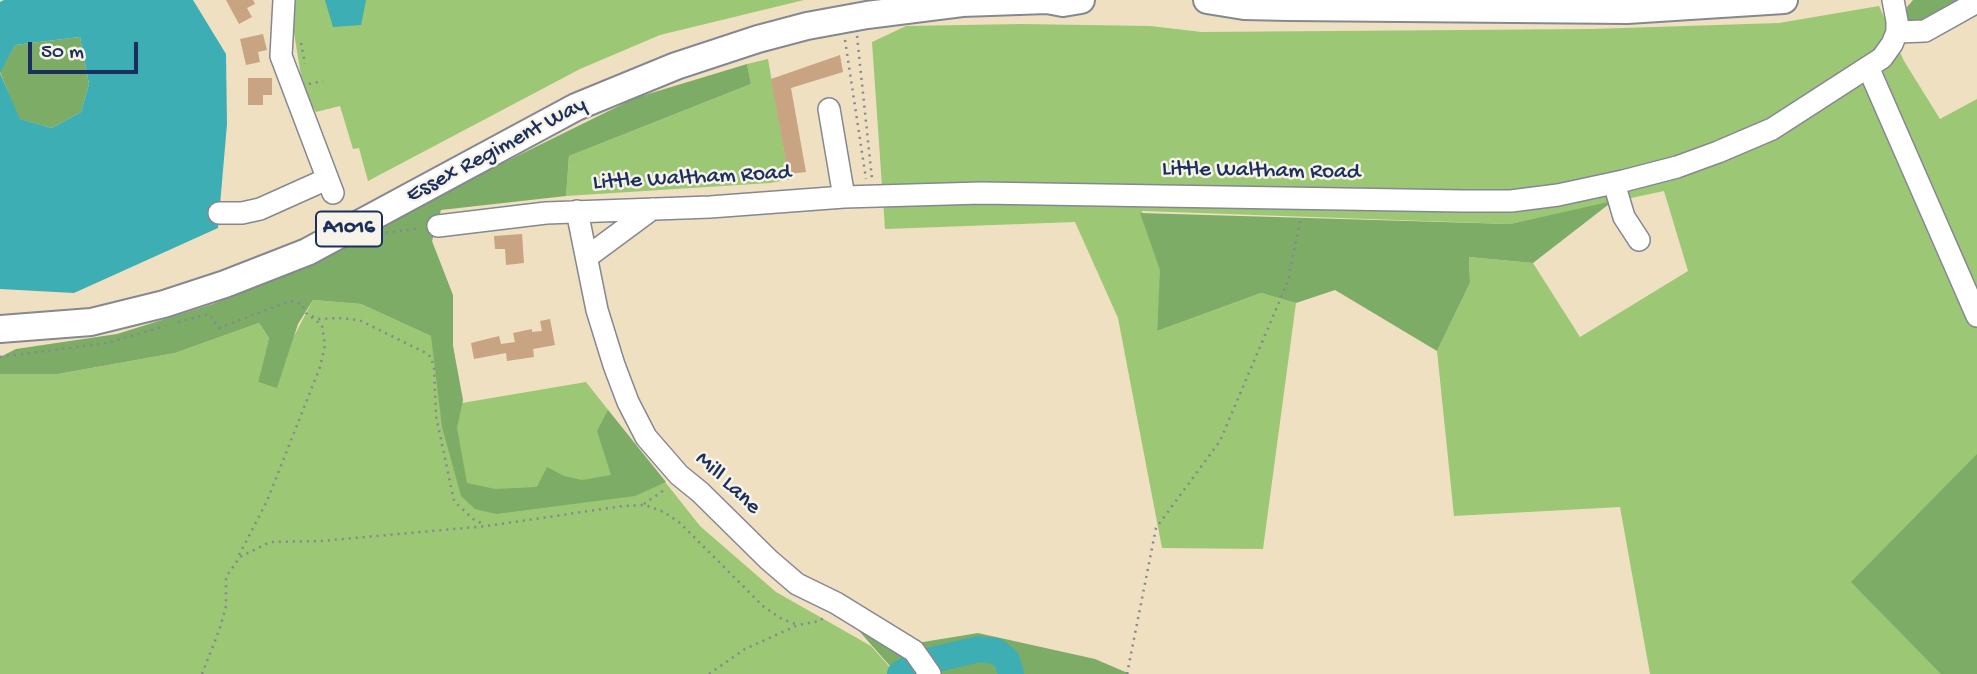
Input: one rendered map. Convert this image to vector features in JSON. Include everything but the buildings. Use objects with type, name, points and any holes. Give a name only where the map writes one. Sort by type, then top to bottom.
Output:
[{"type":"main road","name":"Essex Regiment Way","points":[[0,329],[91,321],[164,304],[307,252],[576,107],[676,66],[758,39],[848,19],[963,1],[1047,0],[1063,3],[1081,0]]},
{"type":"main road","points":[[1207,0],[1244,6],[1278,7],[1627,10],[1784,0]]},
{"type":"street","points":[[219,213],[260,209],[330,186],[281,56],[284,0]]},
{"type":"street","points":[[1893,0],[1896,32],[1925,31],[1977,2]]},
{"type":"street","name":"Little Waltham Road","points":[[438,226],[577,211],[844,197],[981,193],[1511,201],[1558,195],[1677,167],[1773,129],[1882,58],[1892,44],[1896,32]]},
{"type":"street","points":[[1868,67],[1977,316]]},
{"type":"street","points":[[829,109],[844,197]]},
{"type":"street","points":[[1614,183],[1624,217],[1639,240]]},
{"type":"street","points":[[587,257],[652,209]]},
{"type":"street","name":"Mill Lane","points":[[577,211],[597,310],[628,402],[646,437],[679,475],[769,560],[797,583],[836,603],[914,651],[929,671]]},
{"type":"path","points":[[848,19],[848,46],[871,197]]},
{"type":"path","points":[[848,19],[871,197]]},
{"type":"path","points":[[299,36],[306,72]]},
{"type":"path","points":[[308,84],[323,81]]},
{"type":"path","points":[[1127,674],[1157,528],[1220,441],[1288,281],[1304,199]]},
{"type":"path","points":[[353,227],[379,234],[438,226]]},
{"type":"path","points":[[0,356],[107,343],[209,314],[219,328],[290,301],[302,304],[322,325],[325,345],[320,367],[267,501],[226,577],[226,606],[202,674]]},
{"type":"path","points":[[304,309],[318,319],[359,320],[430,357],[434,369],[436,416],[454,501],[473,519],[487,526]]},
{"type":"path","points":[[638,505],[657,497],[679,475]]},
{"type":"path","points":[[226,577],[240,557],[270,542],[321,541],[487,526],[638,505],[654,506],[680,523],[764,607],[782,620],[798,625]]},
{"type":"path","points":[[709,674],[745,649],[798,625],[820,621],[836,603]]},
{"type":"green space","points":[[292,0],[804,0],[660,35],[580,69],[368,181],[359,148],[353,149],[340,106],[316,112],[304,94],[294,33]]},
{"type":"green space","points":[[1913,0],[1969,0],[1915,32],[1907,18],[1907,7]]},
{"type":"green space","points":[[1879,6],[1904,61],[1940,119],[1977,99],[1977,674],[1650,674],[1620,507],[1454,516],[1437,351],[1470,283],[1469,257],[1533,263],[1580,337],[1688,271],[1664,191],[1510,224],[1142,211],[1161,265],[1157,331],[1261,293],[1296,303],[1263,549],[1162,548],[1118,318],[1075,222],[885,229],[872,42],[906,26],[1150,26],[1202,32],[1591,29],[1779,23]]},
{"type":"green space","points":[[80,37],[89,84],[81,112],[52,128],[19,119],[0,72],[15,45]]},
{"type":"green space","points":[[768,59],[791,179],[770,183],[566,196],[569,156],[751,84],[747,64]]},
{"type":"green space","points":[[747,64],[751,84],[569,156],[566,196],[441,210],[432,241],[453,295],[453,346],[463,400],[457,428],[467,483],[495,489],[537,487],[547,467],[564,476],[582,480],[611,475],[597,431],[608,410],[666,482],[635,496],[496,514],[475,509],[461,496],[442,427],[431,336],[361,304],[313,300],[298,324],[277,388],[258,382],[269,338],[259,323],[175,353],[58,374],[0,374],[0,357],[16,349],[117,334],[213,304],[316,259],[375,226],[635,98]]},
{"type":"green space","points":[[1613,201],[1533,263],[1469,257],[1470,283],[1437,351],[1335,290],[1296,303],[1261,293],[1157,331],[1160,270],[1140,213],[1510,224]]},
{"type":"green space","points":[[313,300],[361,304],[453,346],[462,403],[586,382],[700,526],[776,592],[871,646],[896,674],[0,674],[0,374],[58,374],[175,353],[259,323],[269,338],[258,382],[277,387],[293,338]]},
{"type":"green space","points":[[1977,454],[1977,674],[1941,674],[1851,582]]},
{"type":"green space","points":[[822,589],[911,644],[978,633],[1095,659],[1130,674],[897,674]]},
{"type":"water","points":[[193,0],[226,54],[227,124],[218,228],[74,293],[0,289],[0,73],[0,2]],"holes":[[[80,37],[89,84],[81,112],[52,128],[20,119],[0,73],[15,45]]]},
{"type":"water","points":[[325,0],[366,0],[361,25],[333,27]]},
{"type":"waterway","points":[[900,674],[920,663],[979,649],[996,651],[1007,660],[1011,674]]}]
